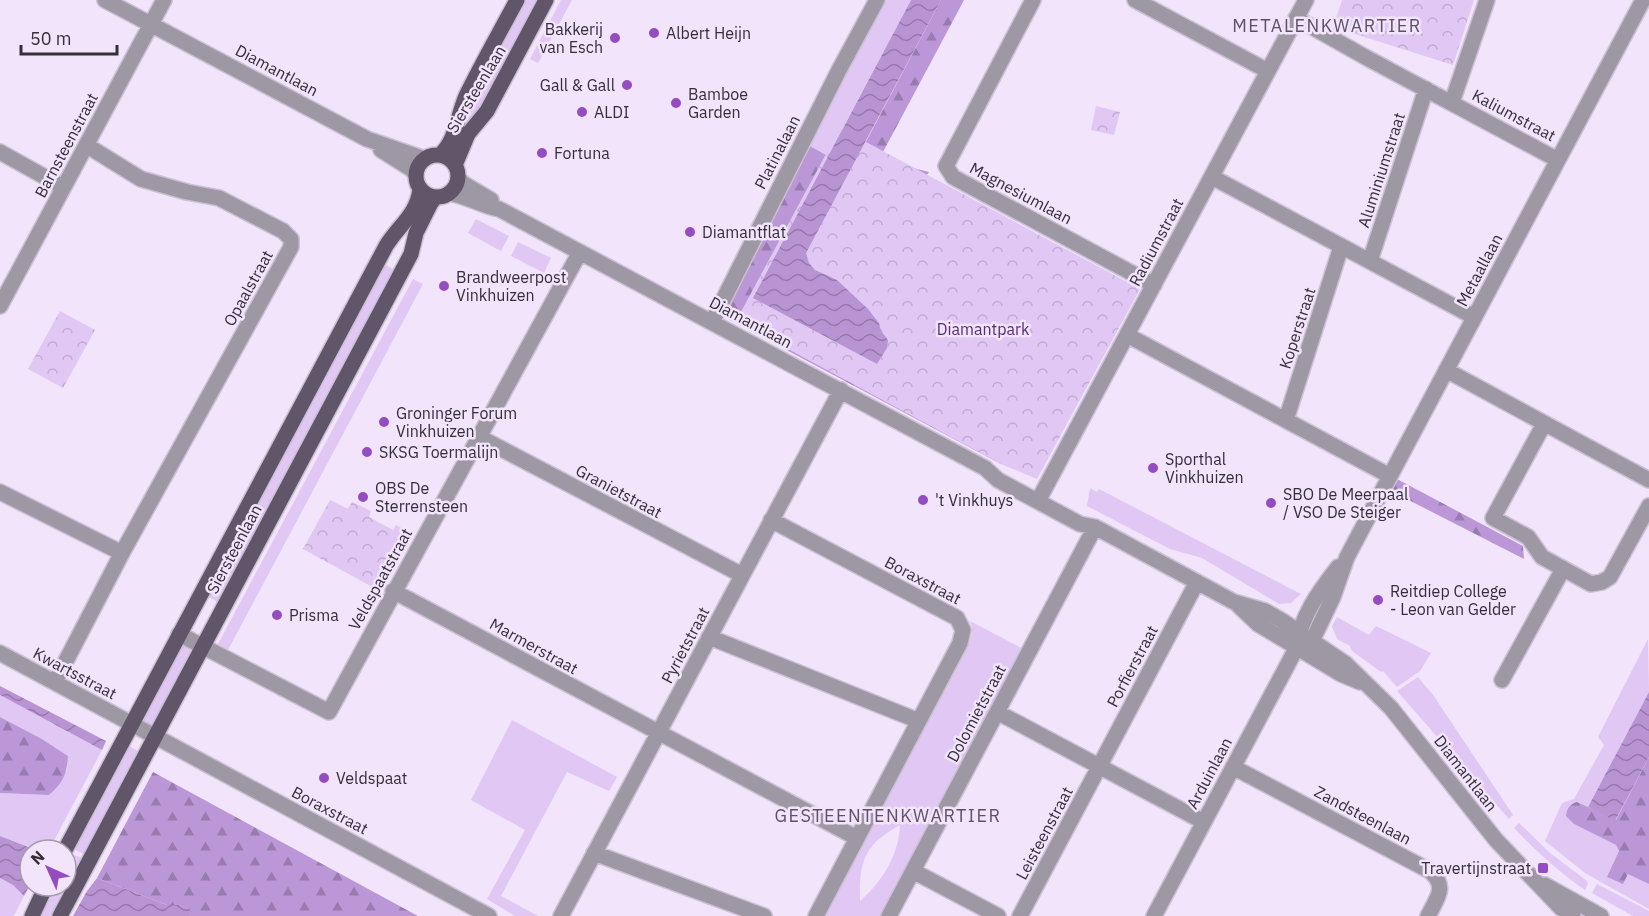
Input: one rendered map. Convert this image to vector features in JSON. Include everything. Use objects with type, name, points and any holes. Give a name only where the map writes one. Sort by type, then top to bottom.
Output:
[{"type":"main road","name":"Siersteenlaan","points":[[440,155],[446,150],[457,128],[467,94],[517,0]]},
{"type":"main road","name":"Siersteenlaan","points":[[456,172],[468,134],[487,111],[546,0]]},
{"type":"main road","points":[[440,155],[449,159],[456,172],[455,187],[443,195],[428,195],[418,182],[418,166],[425,159],[440,155]]},
{"type":"main road","name":"Siersteenlaan","points":[[71,838],[386,246],[408,218],[419,197],[418,182]]},
{"type":"main road","name":"Siersteenlaan","points":[[60,916],[411,254],[416,233],[431,202],[443,195]]},
{"type":"main road","points":[[32,916],[40,898]]},
{"type":"street","name":"Diamantlaan","points":[[105,0],[367,139],[425,159]]},
{"type":"street","name":"Barnsteenstraat","points":[[0,306],[164,0]]},
{"type":"street","name":"Platinalaan","points":[[712,322],[838,72],[877,0]]},
{"type":"street","name":"Magnesiumlaan","points":[[1033,0],[946,166],[953,177],[1154,285]]},
{"type":"street","points":[[1135,0],[1268,71]]},
{"type":"street","name":"Radiumstraat","points":[[1040,497],[1306,0]]},
{"type":"street","name":"Kaliumstraat","points":[[1452,102],[1487,0]]},
{"type":"street","name":"Metaallaan","points":[[1312,641],[1333,597],[1347,556],[1643,0]]},
{"type":"street","name":"Kaliumstraat","points":[[1296,18],[1558,160]]},
{"type":"street","name":"Aluminiumstraat","points":[[1370,261],[1426,89]]},
{"type":"street","name":"Diamantlaan","points":[[367,139],[411,169],[418,182]]},
{"type":"street","name":"Opaalstraat","points":[[55,682],[122,553],[291,247],[291,239],[283,231],[219,198],[141,179],[86,146]]},
{"type":"street","points":[[0,152],[63,187]]},
{"type":"street","name":"Diamantlaan","points":[[456,172],[465,184],[490,199],[499,209]]},
{"type":"street","points":[[1212,177],[1474,316]]},
{"type":"street","name":"Diamantlaan","points":[[443,195],[459,195],[499,209],[985,468],[1002,471],[1080,524],[1095,527],[1234,602],[1258,624],[1298,639],[1341,674],[1368,686]]},
{"type":"street","name":"Koperstraat","points":[[1286,420],[1341,247]]},
{"type":"street","name":"Veldspaatstraat","points":[[179,634],[202,648],[329,712],[580,252]]},
{"type":"street","points":[[1127,335],[1389,476]]},
{"type":"street","points":[[1446,370],[1649,480]]},
{"type":"street","name":"Pyrietstraat","points":[[561,916],[841,390]]},
{"type":"street","points":[[1544,424],[1493,518],[1528,537],[1542,557],[1591,584],[1602,582],[1610,577],[1649,506]]},
{"type":"street","name":"Granietstraat","points":[[479,437],[742,575]]},
{"type":"street","points":[[0,492],[122,553]]},
{"type":"street","name":"Boraxstraat","points":[[771,520],[957,618],[963,630],[960,643],[816,916]]},
{"type":"street","name":"Dolomietstraat","points":[[889,916],[1095,527]]},
{"type":"street","name":"Metaallaan","points":[[1298,639],[1321,590],[1347,556]]},
{"type":"street","points":[[1502,680],[1563,569]]},
{"type":"street","name":"Porfierstraat","points":[[1099,766],[1197,582]]},
{"type":"street","name":"Marmerstraat","points":[[393,591],[658,734]]},
{"type":"street","points":[[709,637],[919,721]]},
{"type":"street","points":[[1298,639],[1312,641]]},
{"type":"street","name":"Arduinlaan","points":[[1154,916],[1298,639]]},
{"type":"street","name":"Diamantlaan","points":[[1312,641],[1346,664],[1405,724],[1496,840],[1537,880],[1561,908],[1573,916]]},
{"type":"street","name":"Kwartsstraat","points":[[0,653],[155,736]]},
{"type":"street","points":[[997,712],[1204,822]]},
{"type":"street","points":[[658,734],[857,838]]},
{"type":"street","name":"Boraxstraat","points":[[155,736],[489,916]]},
{"type":"street","name":"Leisteenstraat","points":[[1020,916],[1099,766]]},
{"type":"street","name":"Zandsteenlaan","points":[[1233,766],[1430,871],[1437,877],[1440,886],[1439,895],[1428,916]]},
{"type":"street","points":[[594,853],[764,916]]},
{"type":"street","points":[[913,871],[998,916]]},
{"type":"street","name":"Diamantlaan","points":[[1537,880],[1601,916]]},
{"type":"green space","points":[[522,0],[542,0],[487,103],[463,131],[465,112]]},
{"type":"green space","points":[[561,0],[572,0],[538,63],[530,59]]},
{"type":"green space","points":[[886,0],[911,0],[828,156],[808,145]]},
{"type":"green space","points":[[941,0],[964,0],[883,152],[909,167],[929,172],[924,179],[860,153]]},
{"type":"green space","points":[[1342,0],[1474,0],[1453,65],[1333,27]]},
{"type":"green space","points":[[1096,106],[1120,112],[1114,135],[1091,130]]},
{"type":"green space","name":"Diamantpark","points":[[840,128],[1140,289],[1037,479],[1001,464],[736,321]]},
{"type":"green space","points":[[808,145],[828,156],[1007,454],[1001,464],[717,313]]},
{"type":"green space","points":[[476,219],[509,236],[501,251],[468,233]]},
{"type":"green space","points":[[518,242],[551,258],[544,273],[511,256]]},
{"type":"green space","points":[[384,264],[398,272],[221,604],[205,595]]},
{"type":"green space","points":[[413,279],[423,284],[228,650],[218,644]]},
{"type":"green space","points":[[60,311],[95,330],[63,388],[28,369]]},
{"type":"green space","points":[[1397,479],[1523,546],[1524,559],[1391,491]]},
{"type":"green space","points":[[1090,488],[1097,492],[1099,489],[1301,594],[1291,603],[1279,604],[1202,558],[1170,549],[1087,506]]},
{"type":"green space","points":[[330,500],[348,509],[352,502],[371,511],[369,517],[393,530],[396,525],[408,531],[376,589],[303,549]]},
{"type":"green space","points":[[1337,617],[1369,635],[1376,626],[1431,653],[1420,671],[1397,687],[1383,671],[1381,672],[1352,651],[1350,646],[1337,639],[1332,626]]},
{"type":"green space","points":[[970,621],[1023,649],[883,916],[824,916],[967,648],[972,634]],"holes":[[[900,825],[899,836],[888,867],[860,901],[861,875],[866,855],[878,840]]]},
{"type":"green space","points":[[1648,639],[1649,692],[1588,807],[1577,802],[1574,824],[1616,845],[1628,873],[1649,884],[1649,909],[1585,873],[1545,841],[1562,803],[1574,799],[1604,745],[1598,737]]},
{"type":"green space","points":[[182,645],[193,650],[158,723],[150,726],[142,718]]},
{"type":"green space","points":[[1418,677],[1433,695],[1513,815],[1509,819],[1397,691]]},
{"type":"green space","points":[[0,695],[102,750],[55,838],[18,838],[18,843],[0,836],[0,793],[49,795],[67,770],[68,756],[42,739],[0,717]]},
{"type":"green space","points":[[0,717],[42,739],[68,756],[63,778],[49,795],[0,793]]},
{"type":"green space","points":[[512,720],[617,777],[609,791],[567,772],[501,896],[538,916],[515,916],[487,899],[525,830],[471,800]]},
{"type":"green space","points":[[125,744],[142,753],[87,855],[78,851],[78,838],[75,838]]},
{"type":"green space","points":[[1649,757],[1649,884],[1628,874],[1623,884],[1607,877],[1619,851],[1616,845],[1574,824],[1566,813],[1571,805],[1577,802],[1616,820]]},
{"type":"green space","points":[[153,772],[418,916],[189,916],[191,910],[179,905],[167,905],[97,878]]},
{"type":"green space","points":[[1519,823],[1550,853],[1587,881],[1585,890],[1557,869],[1522,837],[1514,828]]},
{"type":"green space","points":[[78,856],[86,859],[78,874]]},
{"type":"green space","points":[[0,878],[18,890],[18,898],[23,898],[14,916],[0,916]]},
{"type":"green space","points":[[1597,884],[1649,911],[1649,916],[1633,916],[1592,893]]},
{"type":"green space","points":[[44,898],[65,898],[56,916],[35,916]]},
{"type":"water","points":[[911,0],[941,0],[806,253],[809,263],[815,270],[837,280],[868,309],[879,323],[881,331],[888,340],[887,348],[877,364],[753,298]]},
{"type":"water","points":[[0,686],[106,741],[102,750],[0,695]]},
{"type":"water","points":[[1649,692],[1649,757],[1615,821],[1588,807]]},
{"type":"water","points":[[0,836],[18,843],[18,890],[0,878]]},
{"type":"water","points":[[97,878],[167,905],[179,905],[192,910],[189,916],[73,916]]},
{"type":"place","name":"Albert Heijn","points":[[654,33]]},
{"type":"place","name":"Bakkerij van Esch","points":[[615,38]]},
{"type":"place","name":"Gall & Gall","points":[[627,85]]},
{"type":"place","name":"Bamboe Garden","points":[[676,103]]},
{"type":"place","name":"ALDI","points":[[582,112]]},
{"type":"place","name":"Fortuna","points":[[542,153]]},
{"type":"place","name":"Diamantflat","points":[[690,232]]},
{"type":"place","name":"Brandweerpost Vinkhuizen","points":[[444,286]]},
{"type":"place","name":"Groninger Forum Vinkhuizen","points":[[384,422]]},
{"type":"place","name":"SKSG Toermalijn","points":[[367,452]]},
{"type":"place","name":"Sporthal Vinkhuizen","points":[[1153,468]]},
{"type":"place","name":"OBS De Sterrensteen","points":[[363,497]]},
{"type":"place","name":"'t Vinkhuys","points":[[923,500]]},
{"type":"place","name":"SBO De Meerpaal / VSO De Steiger","points":[[1271,503]]},
{"type":"place","name":"Reitdiep College - Leon van Gelder","points":[[1378,600]]},
{"type":"place","name":"Prisma","points":[[277,615]]},
{"type":"place","name":"Veldspaat","points":[[324,778]]},
{"type":"place","name":"Travertijnstraat","points":[[1543,868]]},
{"type":"district","name":"METALENKWARTIER","points":[[1327,26]]},
{"type":"district","name":"GESTEENTENKWARTIER","points":[[888,816]]}]
